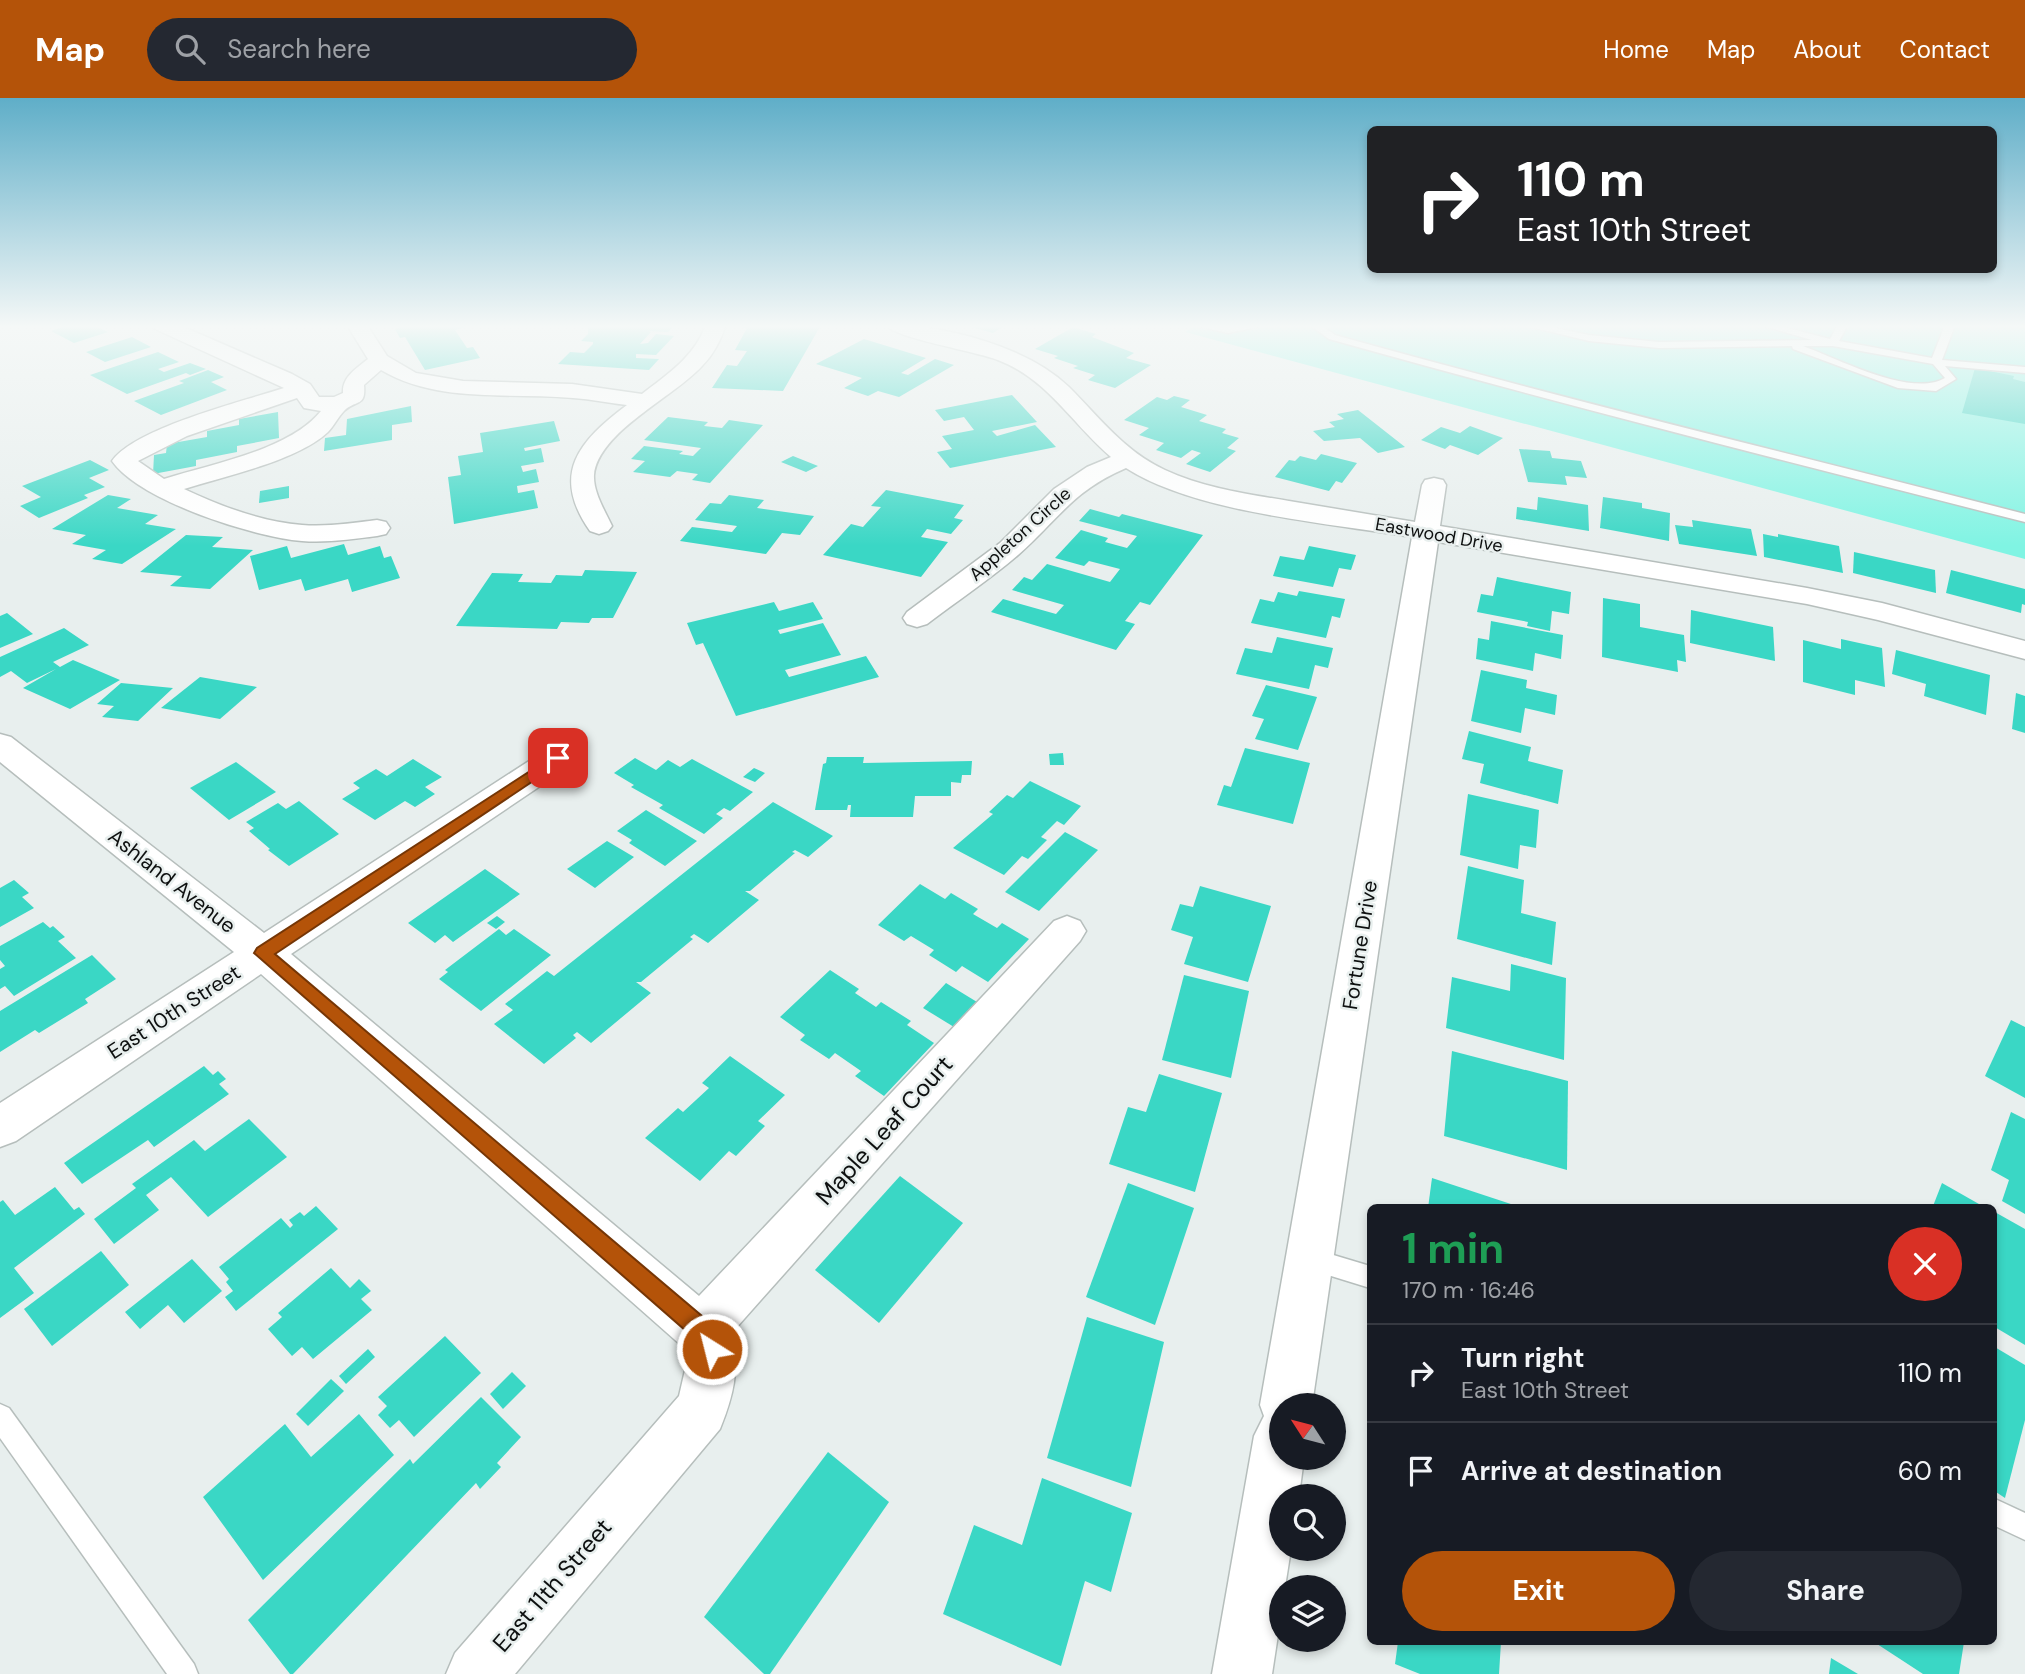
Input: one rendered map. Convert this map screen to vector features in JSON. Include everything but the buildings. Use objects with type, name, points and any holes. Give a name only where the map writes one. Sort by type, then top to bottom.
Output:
[{"type":"street","points":[[275,399],[164,437],[130,453],[124,461],[130,471],[161,488],[278,530],[334,533],[377,528]]},
{"type":"street","points":[[309,399],[312,403],[337,405]]},
{"type":"street","points":[[161,488],[290,447],[320,427],[337,405],[349,399]]},
{"type":"street","points":[[626,399],[644,401]]},
{"type":"street","points":[[599,526],[582,475],[588,456],[602,439],[648,399]]},
{"type":"street","name":"Eastwood Drive","points":[[1068,399],[1128,459],[1173,482],[1225,497],[1819,599],[1882,612],[2025,650]]},
{"type":"street","name":"Appleton Circle","points":[[917,618],[1009,549],[1046,510],[1079,482],[1128,459]]},
{"type":"street","name":"Fortune Drive","points":[[1288,1393],[1434,485]]},
{"type":"street","name":"Ashland Avenue","points":[[0,745],[263,953],[701,1330]]},
{"type":"street","name":"East 10th Street","points":[[0,1127],[558,758]]},
{"type":"street","name":"Maple Leaf Court","points":[[701,1330],[1066,930]]},
{"type":"street","name":"East 11th Street","points":[[476,1674],[701,1410],[710,1376],[712,1349],[701,1330]]},
{"type":"street","points":[[1242,1674],[1275,1470]]},
{"type":"lane","points":[[1552,399],[2025,518]]},
{"type":"lane","points":[[1310,1259],[1367,1276]]},
{"type":"lane","points":[[0,1417],[184,1674]]},
{"type":"lane","points":[[1997,1513],[2025,1527]]},
{"type":"green space","points":[[1431,399],[2025,399],[2025,559]]},
{"type":"route","points":[[558,758],[263,953],[701,1330],[712,1349]]}]
